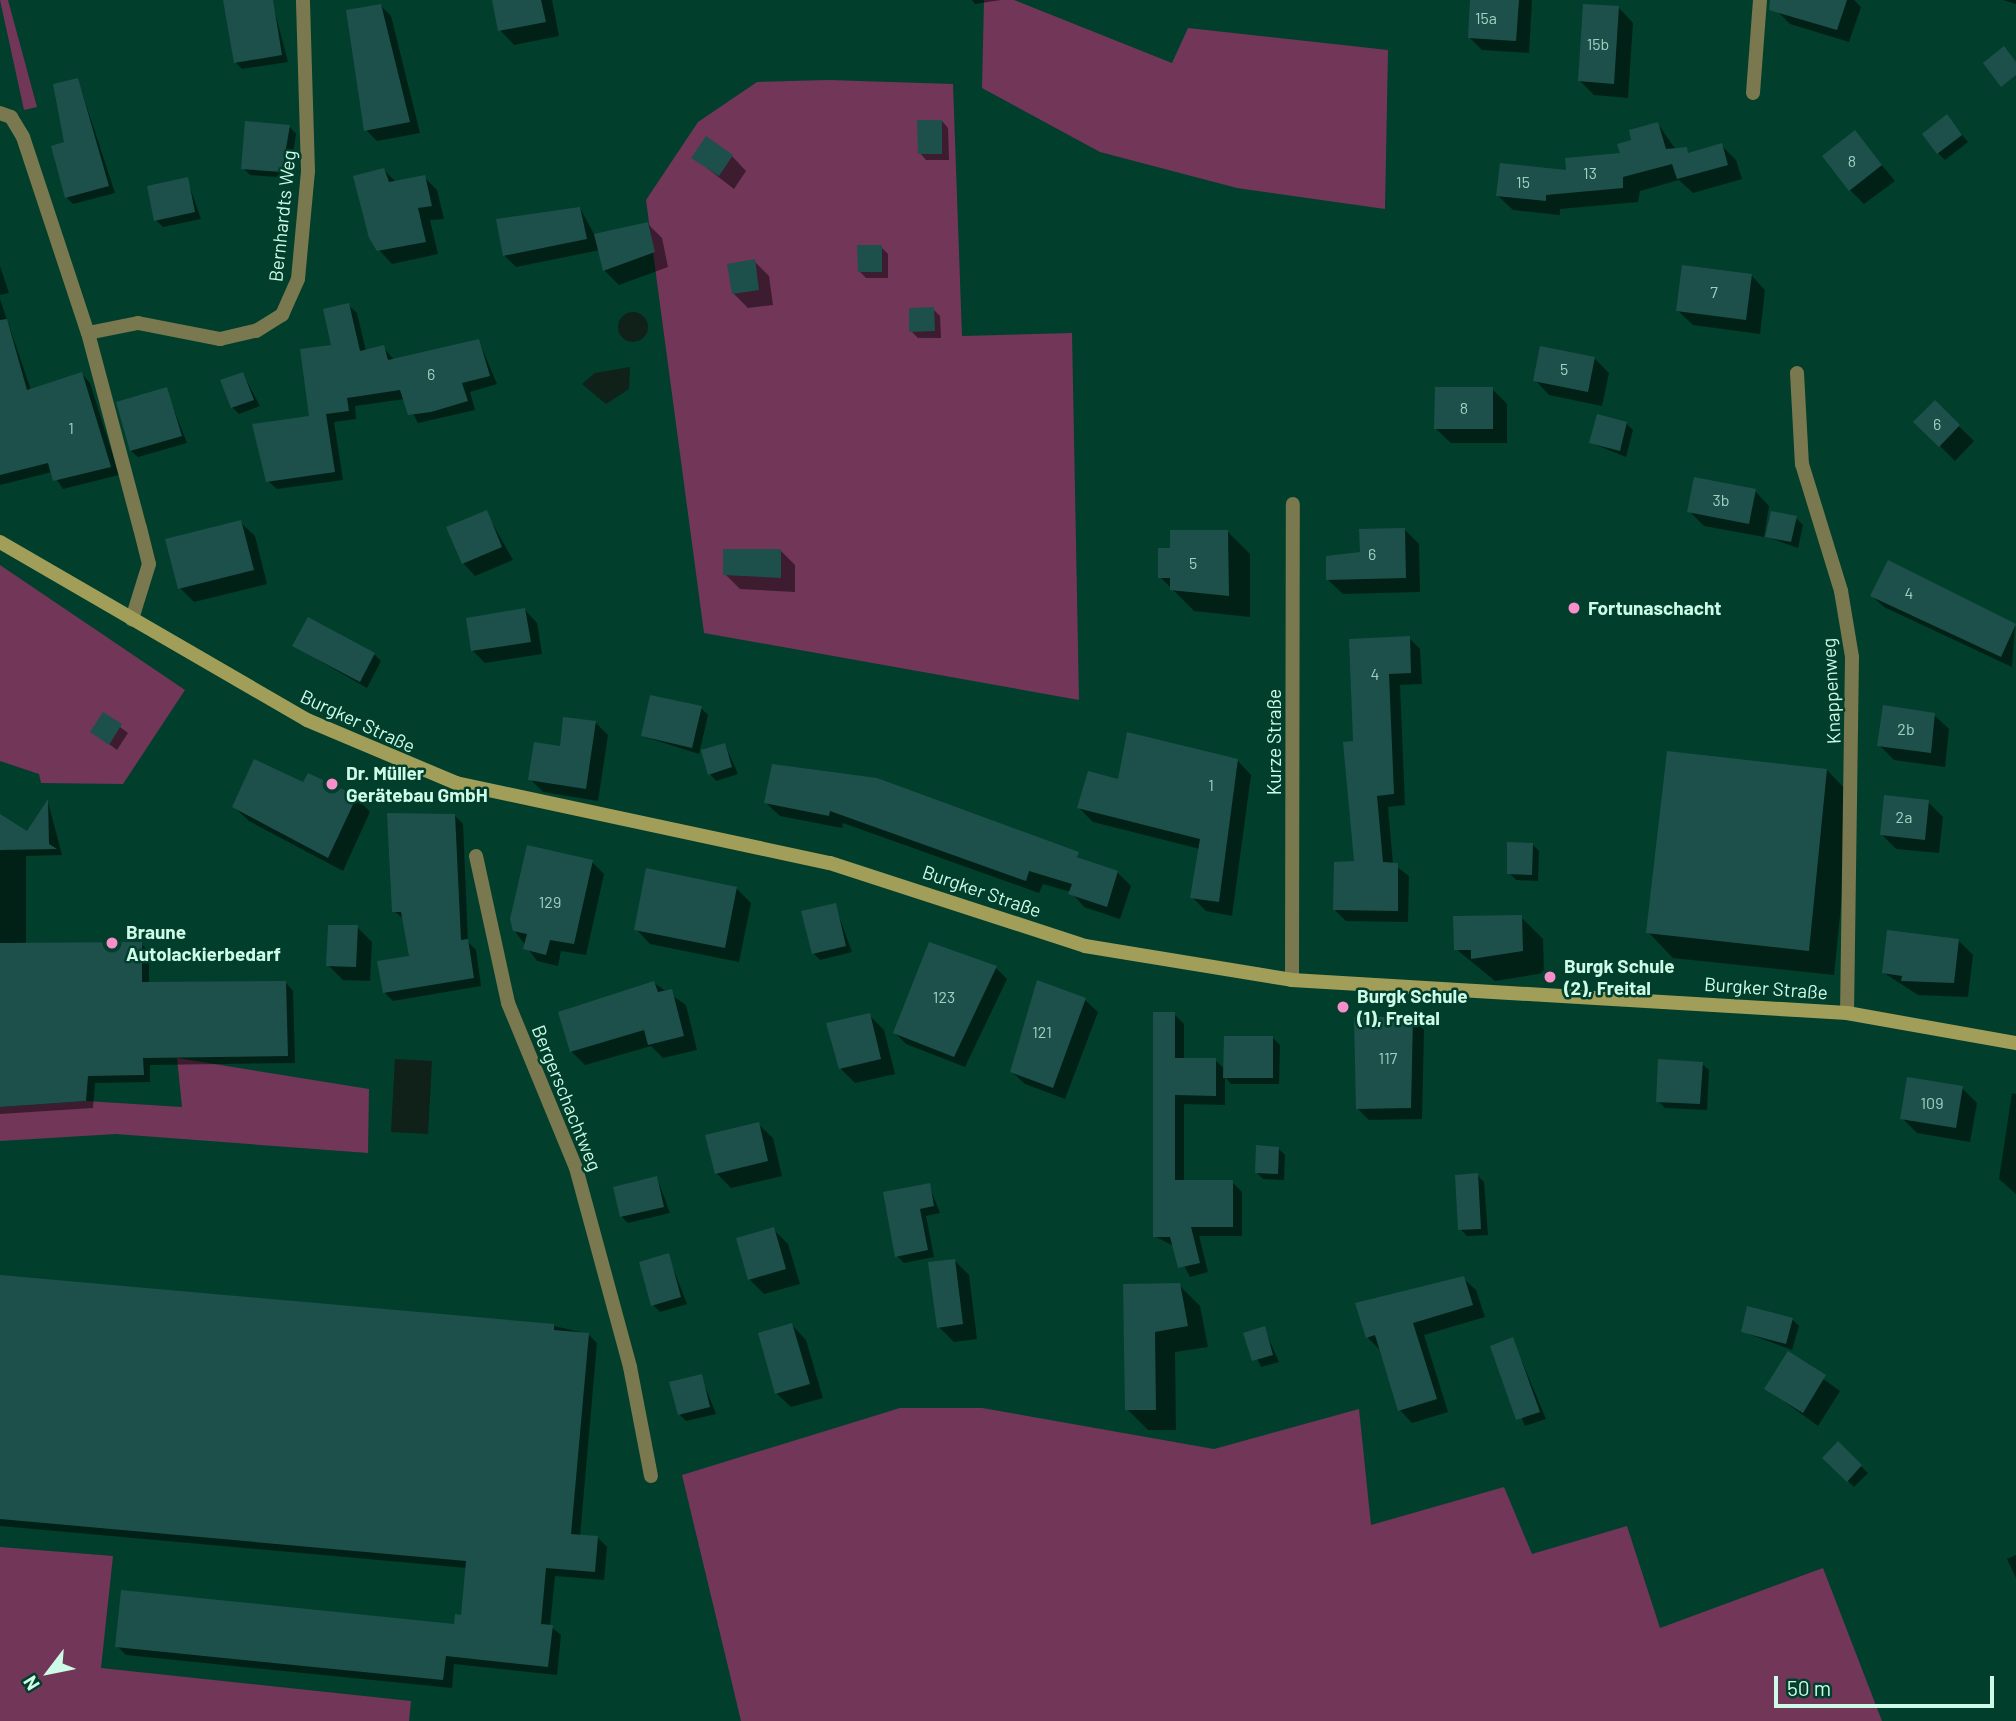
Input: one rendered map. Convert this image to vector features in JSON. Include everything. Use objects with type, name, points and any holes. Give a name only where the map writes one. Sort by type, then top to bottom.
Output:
[{"type":"main road","name":"Burgker Straße","points":[[0,542],[366,749],[468,787],[830,863],[1144,960],[1292,980],[1847,1013],[2016,1043]]},
{"type":"street","name":"Bernhardts Weg","points":[[88,333],[138,323],[220,338],[256,331],[282,315],[298,279],[308,171],[303,0]]},
{"type":"street","points":[[1753,93],[1760,0]]},
{"type":"street","points":[[0,113],[12,117],[23,137],[88,333],[149,564],[132,619]]},
{"type":"street","name":"Knappenweg","points":[[1797,373],[1802,464],[1840,591],[1852,657],[1847,1013]]},
{"type":"street","name":"Kurze Straße","points":[[1292,980],[1293,504]]},
{"type":"street","name":"Bergerschachtweg","points":[[476,856],[508,1003],[576,1168],[630,1367],[651,1476]]},
{"type":"shaded area","points":[[0,0],[8,0],[37,107],[24,110]]},
{"type":"shaded area","points":[[984,0],[1014,0],[1172,63],[1188,28],[1388,50],[1385,209],[1237,188],[1100,152],[982,88]]},
{"type":"shaded area","points":[[829,80],[953,84],[962,336],[1072,333],[1079,700],[704,633],[646,200],[698,122],[757,82]]},
{"type":"shaded area","points":[[633,312],[644,316],[648,327],[644,338],[633,342],[622,338],[618,327],[622,316]]},
{"type":"shaded area","points":[[630,367],[629,389],[606,404],[582,384],[595,373]]},
{"type":"shaded area","points":[[0,565],[185,690],[123,784],[41,783],[39,774],[0,761]]},
{"type":"shaded area","points":[[177,1058],[369,1089],[368,1153],[116,1134],[0,1141],[0,1107],[86,1101],[182,1107]]},
{"type":"shaded area","points":[[395,1059],[432,1061],[428,1134],[391,1132]]},
{"type":"shaded area","points":[[900,1408],[982,1408],[1214,1449],[1359,1409],[1371,1525],[1504,1487],[1532,1554],[1627,1526],[1660,1628],[1823,1568],[1882,1721],[741,1721],[682,1475]]},
{"type":"shaded area","points":[[0,1547],[113,1556],[101,1668],[411,1701],[409,1721],[0,1721]]},
{"type":"building","points":[[223,0],[273,0],[282,55],[234,63]]},
{"type":"building","points":[[492,0],[541,0],[546,22],[498,31]]},
{"type":"building","points":[[1470,0],[1519,0],[1516,41],[1468,38]]},
{"type":"building","points":[[1770,0],[1847,0],[1837,30],[1769,10]]},
{"type":"building","points":[[381,4],[410,122],[364,131],[346,10]]},
{"type":"building","points":[[1583,4],[1619,6],[1614,84],[1578,81]]},
{"type":"building","points":[[2004,46],[2016,62],[2016,75],[2001,87],[1983,63]]},
{"type":"building","points":[[78,78],[109,186],[65,198],[51,146],[64,142],[53,84]]},
{"type":"building","points":[[1947,114],[1962,135],[1937,154],[1922,134]]},
{"type":"building","points":[[917,120],[942,120],[942,154],[918,154]]},
{"type":"building","points":[[245,121],[290,125],[282,172],[241,169]]},
{"type":"building","points":[[1658,122],[1666,149],[1687,147],[1688,153],[1722,143],[1728,165],[1677,179],[1672,164],[1623,177],[1623,188],[1546,195],[1546,201],[1496,196],[1500,163],[1566,170],[1565,158],[1620,153],[1617,144],[1631,140],[1629,130]]},
{"type":"building","points":[[1855,130],[1882,165],[1849,191],[1822,156]]},
{"type":"building","points":[[706,136],[733,155],[719,176],[691,158]]},
{"type":"building","points":[[384,168],[389,182],[425,175],[432,206],[418,208],[426,242],[377,251],[369,238],[353,176]]},
{"type":"building","points":[[188,177],[195,212],[154,221],[147,186]]},
{"type":"building","points":[[580,207],[587,239],[503,256],[496,219]]},
{"type":"building","points":[[648,222],[655,252],[603,271],[594,234]]},
{"type":"building","points":[[857,245],[882,245],[882,272],[858,272]]},
{"type":"building","points":[[755,259],[759,290],[732,294],[727,264]]},
{"type":"building","points":[[1682,265],[1752,274],[1746,320],[1676,311]]},
{"type":"building","points":[[349,303],[360,351],[384,345],[388,360],[479,339],[490,376],[462,383],[468,401],[431,412],[408,415],[400,390],[347,398],[349,411],[326,414],[335,472],[266,482],[252,424],[309,416],[300,349],[331,345],[323,309]]},
{"type":"building","points":[[934,307],[935,331],[909,332],[909,308]]},
{"type":"building","points":[[7,319],[27,390],[82,372],[111,467],[53,481],[48,463],[0,475],[0,320]]},
{"type":"building","points":[[1540,346],[1595,357],[1588,392],[1533,381]]},
{"type":"building","points":[[243,372],[254,400],[231,408],[220,380]]},
{"type":"building","points":[[167,387],[182,436],[130,451],[116,402]]},
{"type":"building","points":[[1435,387],[1493,387],[1493,429],[1434,429]]},
{"type":"building","points":[[1935,400],[1960,425],[1939,447],[1913,422]]},
{"type":"building","points":[[1597,414],[1627,422],[1620,451],[1589,443]]},
{"type":"building","points":[[1694,477],[1756,489],[1749,524],[1687,512]]},
{"type":"building","points":[[487,510],[502,547],[462,564],[446,527]]},
{"type":"building","points":[[1771,511],[1797,516],[1791,542],[1765,537]]},
{"type":"building","points":[[241,520],[254,570],[178,589],[165,539]]},
{"type":"building","points":[[1405,528],[1406,578],[1326,580],[1326,556],[1360,552],[1359,529]]},
{"type":"building","points":[[1170,530],[1228,530],[1229,596],[1170,590],[1170,578],[1158,578],[1158,548],[1170,548]]},
{"type":"building","points":[[723,549],[781,549],[781,578],[723,575]]},
{"type":"building","points":[[1888,560],[2016,624],[2001,657],[1870,596]]},
{"type":"building","points":[[525,608],[531,642],[471,651],[466,618]]},
{"type":"building","points":[[308,617],[375,653],[360,682],[292,646]]},
{"type":"building","points":[[1410,636],[1411,673],[1389,674],[1394,794],[1377,796],[1383,862],[1398,863],[1398,911],[1333,910],[1334,862],[1354,861],[1343,742],[1353,741],[1349,639]]},
{"type":"building","points":[[650,695],[702,706],[692,748],[641,736]]},
{"type":"building","points":[[1883,705],[1935,713],[1931,753],[1877,746]]},
{"type":"building","points":[[103,712],[122,724],[109,745],[90,732]]},
{"type":"building","points":[[563,717],[596,721],[586,789],[528,780],[534,742],[560,746]]},
{"type":"building","points":[[1127,732],[1238,759],[1219,902],[1190,898],[1200,839],[1077,808],[1088,771],[1118,779]]},
{"type":"building","points":[[725,743],[732,767],[708,775],[701,750]]},
{"type":"building","points":[[1667,751],[1827,769],[1809,951],[1646,933]]},
{"type":"building","points":[[254,759],[303,782],[308,773],[357,796],[328,858],[232,807]]},
{"type":"building","points":[[772,764],[877,778],[1079,852],[1077,857],[1118,871],[1107,907],[1068,894],[1072,884],[1029,871],[1026,881],[830,811],[829,816],[764,803]]},
{"type":"building","points":[[1884,795],[1929,800],[1925,840],[1880,835]]},
{"type":"building","points":[[48,799],[49,844],[57,849],[0,850],[0,814],[27,831]]},
{"type":"building","points":[[387,813],[455,814],[461,940],[468,939],[474,978],[383,993],[377,961],[409,956],[401,912],[392,912]]},
{"type":"building","points":[[1507,842],[1533,843],[1532,875],[1507,874]]},
{"type":"building","points":[[527,845],[593,860],[574,944],[550,940],[546,955],[523,949],[527,934],[513,931],[510,919]]},
{"type":"building","points":[[646,868],[737,887],[725,948],[634,930]]},
{"type":"building","points":[[836,903],[846,946],[812,954],[801,911]]},
{"type":"building","points":[[1522,915],[1523,951],[1471,959],[1471,950],[1454,950],[1453,916]]},
{"type":"building","points":[[328,925],[358,925],[356,967],[326,966]]},
{"type":"building","points":[[1887,930],[1959,939],[1954,983],[1901,981],[1902,976],[1882,973]]},
{"type":"building","points":[[142,942],[142,982],[286,981],[288,1056],[143,1058],[144,1075],[88,1076],[86,1101],[0,1107],[0,943]]},
{"type":"building","points":[[929,942],[997,966],[954,1057],[893,1033]]},
{"type":"building","points":[[1037,980],[1086,998],[1053,1088],[1010,1072]]},
{"type":"building","points":[[654,981],[658,992],[672,989],[684,1036],[648,1045],[644,1030],[570,1052],[558,1012]]},
{"type":"building","points":[[1153,1012],[1175,1012],[1175,1058],[1216,1058],[1216,1096],[1175,1095],[1175,1180],[1233,1180],[1233,1227],[1191,1227],[1200,1263],[1178,1268],[1170,1237],[1153,1237]]},
{"type":"building","points":[[870,1013],[881,1059],[839,1069],[826,1023]]},
{"type":"building","points":[[1354,1017],[1413,1017],[1411,1108],[1356,1109]]},
{"type":"building","points":[[1224,1036],[1273,1036],[1273,1078],[1223,1078]]},
{"type":"building","points":[[1658,1059],[1703,1062],[1700,1104],[1656,1102]]},
{"type":"building","points":[[1907,1077],[1963,1086],[1956,1128],[1900,1119]]},
{"type":"building","points":[[759,1122],[768,1161],[715,1174],[705,1135]]},
{"type":"building","points":[[1256,1145],[1279,1147],[1278,1174],[1255,1173]]},
{"type":"building","points":[[1478,1173],[1481,1229],[1458,1230],[1455,1175]]},
{"type":"building","points":[[657,1176],[664,1207],[620,1217],[613,1187]]},
{"type":"building","points":[[930,1183],[934,1206],[920,1209],[928,1250],[895,1257],[883,1192]]},
{"type":"building","points":[[774,1227],[786,1269],[748,1280],[736,1238]]},
{"type":"building","points":[[669,1253],[681,1297],[651,1306],[639,1262]]},
{"type":"building","points":[[955,1259],[963,1324],[937,1328],[928,1262]]},
{"type":"building","points":[[0,1275],[554,1324],[554,1330],[589,1333],[571,1534],[598,1536],[595,1572],[546,1568],[541,1624],[553,1625],[548,1667],[446,1656],[443,1680],[115,1647],[121,1590],[454,1624],[455,1614],[461,1615],[466,1561],[0,1519]]},
{"type":"building","points":[[1464,1276],[1473,1305],[1413,1323],[1437,1399],[1398,1411],[1375,1335],[1366,1338],[1355,1303]]},
{"type":"building","points":[[1180,1283],[1188,1326],[1155,1332],[1156,1410],[1125,1410],[1123,1284]]},
{"type":"building","points":[[1747,1306],[1793,1318],[1786,1344],[1741,1332]]},
{"type":"building","points":[[792,1323],[810,1384],[775,1394],[758,1333]]},
{"type":"building","points":[[1265,1326],[1273,1355],[1252,1361],[1243,1333]]},
{"type":"building","points":[[1513,1337],[1540,1412],[1516,1420],[1490,1346]]},
{"type":"building","points":[[1788,1351],[1826,1375],[1803,1413],[1764,1389]]},
{"type":"building","points":[[702,1374],[710,1407],[678,1415],[669,1382]]},
{"type":"building","points":[[1838,1441],[1862,1465],[1847,1482],[1822,1458]]},
{"type":"place","name":"Fortunaschacht","points":[[1574,608]]},
{"type":"place","name":"Dr. Müller Gerätebau GmbH","points":[[332,784]]},
{"type":"place","name":"Braune Autolackierbedarf","points":[[112,943]]},
{"type":"place","name":"Burgk Schule (2), Freital","points":[[1550,977]]},
{"type":"place","name":"Burgk Schule (1), Freital","points":[[1343,1007]]}]
